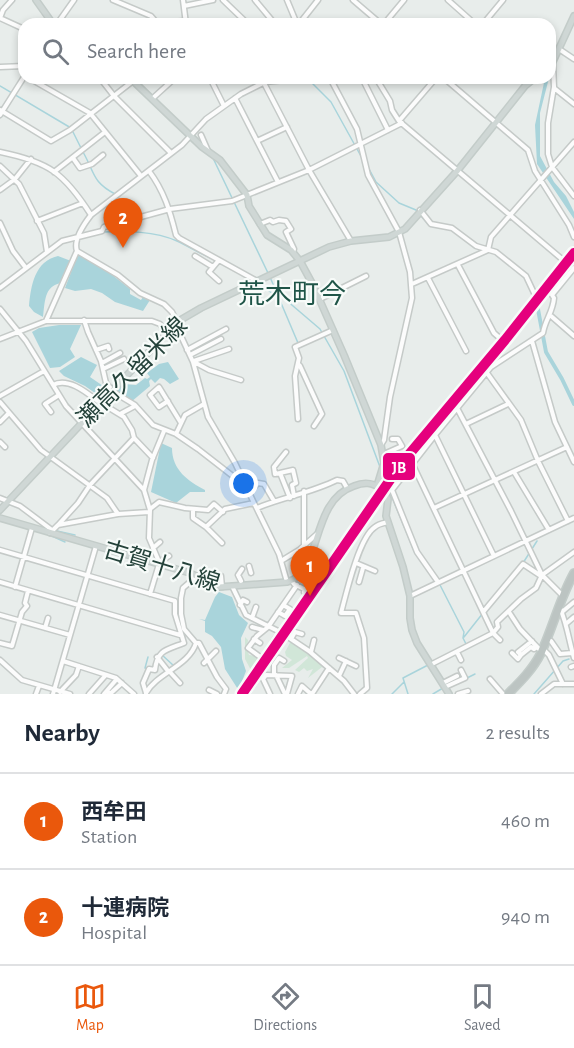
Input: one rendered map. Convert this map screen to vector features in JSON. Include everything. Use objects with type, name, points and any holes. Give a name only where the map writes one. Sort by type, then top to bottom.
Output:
[{"type":"highway","points":[[508,694],[530,671],[525,648],[549,641],[561,609],[563,596],[574,573]]},
{"type":"main road","points":[[36,0],[50,18]]},
{"type":"main road","points":[[556,56],[574,16]]},
{"type":"main road","points":[[138,84],[219,160],[247,195],[249,207],[270,238],[287,246],[300,261],[333,330],[381,445],[384,454],[382,491],[388,522],[410,596],[411,624],[417,643],[449,694]]},
{"type":"main road","points":[[399,232],[405,229],[458,170],[528,84]]},
{"type":"main road","name":"瀬高久留米線","points":[[0,510],[176,322],[335,244],[381,238],[399,232]]},
{"type":"main road","points":[[292,583],[305,569],[331,501],[347,488],[366,483],[382,491]]},
{"type":"main road","name":"古賀十八線","points":[[0,518],[159,563],[222,588],[292,583]]},
{"type":"street","points":[[12,0],[3,10],[0,18],[18,26]]},
{"type":"street","points":[[60,18],[74,0]]},
{"type":"street","points":[[113,0],[153,18]]},
{"type":"street","points":[[183,0],[185,18]]},
{"type":"street","points":[[184,6],[213,0]]},
{"type":"street","points":[[223,0],[242,18]]},
{"type":"street","points":[[255,0],[268,18]]},
{"type":"street","points":[[287,0],[297,18]]},
{"type":"street","points":[[304,18],[318,0]]},
{"type":"street","points":[[353,0],[375,18]]},
{"type":"street","points":[[388,18],[404,0]]},
{"type":"street","points":[[448,0],[468,18]]},
{"type":"street","points":[[488,18],[503,0]]},
{"type":"street","points":[[559,49],[574,59]]},
{"type":"street","points":[[0,67],[18,66]]},
{"type":"street","points":[[19,84],[1,112],[51,141],[70,130],[127,84]]},
{"type":"street","points":[[39,84],[90,113],[141,176]]},
{"type":"street","points":[[105,84],[171,153]]},
{"type":"street","points":[[153,98],[168,84]]},
{"type":"street","points":[[213,84],[224,106]]},
{"type":"street","points":[[46,321],[77,251],[75,247],[83,225],[91,215],[192,136],[206,119],[235,98],[260,84]]},
{"type":"street","points":[[265,84],[309,170],[351,241]]},
{"type":"street","points":[[333,84],[352,118],[362,144],[368,175],[399,232],[412,284],[412,298],[390,397],[384,440],[381,445]]},
{"type":"street","points":[[365,84],[388,130]]},
{"type":"street","points":[[380,84],[390,101],[392,110],[401,122],[564,260]]},
{"type":"street","points":[[0,288],[62,241],[102,231],[104,227],[170,208],[232,201],[309,170],[401,122],[431,84]]},
{"type":"street","points":[[451,84],[528,150],[535,171],[569,225],[574,237]]},
{"type":"street","points":[[554,84],[547,141],[552,168],[574,196]]},
{"type":"street","points":[[554,87],[574,104]]},
{"type":"street","points":[[235,98],[278,182]]},
{"type":"street","points":[[257,141],[287,127]]},
{"type":"street","points":[[54,172],[105,132]]},
{"type":"street","points":[[201,135],[208,151]]},
{"type":"street","points":[[412,284],[481,255],[488,249],[491,237],[574,142]]},
{"type":"street","points":[[0,152],[31,159],[47,166],[74,188],[91,215]]},
{"type":"street","points":[[73,158],[80,168],[92,164],[103,155]]},
{"type":"street","points":[[0,190],[15,179],[31,159]]},
{"type":"street","points":[[0,166],[19,184],[44,233],[47,252]]},
{"type":"street","points":[[149,171],[170,208],[178,238],[257,281]]},
{"type":"street","points":[[38,221],[83,203]]},
{"type":"street","points":[[420,210],[431,224],[452,228],[476,246],[496,252],[526,276],[538,296],[574,249]]},
{"type":"street","points":[[260,224],[270,220],[273,222],[286,221],[291,229],[286,232],[294,252]]},
{"type":"street","points":[[0,223],[13,251],[26,268]]},
{"type":"street","points":[[77,251],[118,275],[140,293],[164,304],[176,322],[193,362],[212,425],[241,475],[292,583],[305,589]]},
{"type":"street","points":[[195,256],[213,267]]},
{"type":"street","points":[[219,260],[209,272],[219,281]]},
{"type":"street","points":[[458,265],[494,333],[502,340]]},
{"type":"street","points":[[382,491],[392,490],[491,367],[543,333],[551,316],[554,298],[552,295],[574,268]]},
{"type":"street","points":[[319,299],[366,276]]},
{"type":"street","points":[[428,278],[466,351]]},
{"type":"street","points":[[0,309],[26,341],[59,395],[144,490],[150,511],[149,538],[159,563],[150,594]]},
{"type":"street","points":[[551,316],[574,336]]},
{"type":"street","points":[[84,320],[102,363],[106,383],[112,390],[127,402],[135,405],[153,425],[176,434],[234,477],[241,475]]},
{"type":"street","points":[[0,339],[46,321],[152,321],[160,324],[166,332]]},
{"type":"street","points":[[187,350],[226,328]]},
{"type":"street","points":[[298,419],[295,376],[299,358],[295,347],[333,330]]},
{"type":"street","points":[[190,355],[221,339]]},
{"type":"street","points":[[532,341],[555,422],[574,462]]},
{"type":"street","points":[[96,350],[108,346],[109,349]]},
{"type":"street","points":[[193,362],[229,349]]},
{"type":"street","points":[[102,363],[120,353]]},
{"type":"street","points":[[103,369],[124,359]]},
{"type":"street","points":[[193,362],[209,370],[241,380]]},
{"type":"street","points":[[298,364],[322,414],[314,426]]},
{"type":"street","points":[[0,396],[44,371]]},
{"type":"street","points":[[487,373],[521,420],[538,461],[568,521]]},
{"type":"street","points":[[52,385],[59,382],[66,383],[88,393],[120,414],[132,430],[134,438],[153,458]]},
{"type":"street","points":[[168,402],[159,407],[150,395],[159,387],[181,423]]},
{"type":"street","points":[[51,412],[45,404],[59,395]]},
{"type":"street","points":[[0,402],[41,450],[107,498],[118,514]]},
{"type":"street","points":[[176,434],[184,415],[205,404]]},
{"type":"street","points":[[466,424],[508,404]]},
{"type":"street","points":[[120,414],[135,405]]},
{"type":"street","points":[[457,408],[542,576]]},
{"type":"street","points":[[0,422],[9,413]]},
{"type":"street","points":[[144,490],[164,431]]},
{"type":"street","points":[[435,435],[494,556]]},
{"type":"street","points":[[0,498],[20,506],[51,531],[134,438]]},
{"type":"street","points":[[384,454],[402,446],[398,439],[392,440]]},
{"type":"street","points":[[0,442],[5,447]]},
{"type":"street","points":[[434,508],[567,447]]},
{"type":"street","points":[[286,452],[274,467],[275,474],[293,470],[296,483],[292,485],[292,497]]},
{"type":"street","points":[[412,463],[494,633],[500,640]]},
{"type":"street","points":[[514,472],[549,530]]},
{"type":"street","points":[[280,473],[292,497]]},
{"type":"street","points":[[257,508],[337,480],[344,481],[347,488]]},
{"type":"street","points":[[249,492],[258,483],[264,484],[274,501]]},
{"type":"street","points":[[392,490],[417,552],[438,582]]},
{"type":"street","points":[[304,491],[304,546]]},
{"type":"street","points":[[58,525],[118,514],[150,511],[159,502],[208,510],[214,504],[223,512]]},
{"type":"street","points":[[206,527],[225,509],[255,503]]},
{"type":"street","points":[[193,509],[193,518],[222,543]]},
{"type":"street","points":[[410,596],[574,518]]},
{"type":"street","points":[[360,694],[367,688],[364,638],[356,613],[341,613],[348,591],[350,573],[356,563],[359,549],[372,529],[388,522]]},
{"type":"street","points":[[15,587],[32,528]]},
{"type":"street","points":[[281,561],[318,534]]},
{"type":"street","points":[[153,548],[160,542]]},
{"type":"street","points":[[54,692],[96,546]]},
{"type":"street","points":[[0,550],[175,601],[175,614],[184,643],[157,657],[155,670],[149,669],[143,683],[147,693]]},
{"type":"street","points":[[432,664],[494,633],[498,627],[497,622],[536,588],[542,576],[574,552]]},
{"type":"street","points":[[159,563],[169,556]]},
{"type":"street","points":[[356,563],[363,568],[375,571]]},
{"type":"street","points":[[484,611],[523,564],[542,576],[563,596]]},
{"type":"street","points":[[249,566],[251,575],[257,584],[261,577]]},
{"type":"street","points":[[168,567],[174,574]]},
{"type":"street","points":[[359,582],[363,568]]},
{"type":"street","points":[[241,581],[238,575],[242,569]]},
{"type":"street","points":[[196,576],[183,588],[181,606],[184,629],[200,642],[208,658],[216,667],[217,677],[226,689],[224,694]]},
{"type":"street","points":[[221,576],[222,588]]},
{"type":"street","points":[[0,582],[180,635]]},
{"type":"street","points":[[263,659],[249,649],[254,639],[273,620],[284,604],[292,583]]},
{"type":"street","points":[[232,586],[246,615],[265,629]]},
{"type":"street","points":[[0,643],[12,646],[22,612],[27,606],[24,603],[28,591]]},
{"type":"street","points":[[240,605],[243,600],[247,602]]},
{"type":"street","points":[[574,602],[561,609],[567,623],[566,630],[574,658]]},
{"type":"street","points":[[278,612],[285,616],[290,609],[284,604]]},
{"type":"street","points":[[252,618],[256,607]]},
{"type":"street","points":[[509,612],[520,629],[525,648],[549,655],[563,684]]},
{"type":"street","points":[[0,615],[70,635]]},
{"type":"street","points":[[567,623],[574,617]]},
{"type":"street","points":[[45,628],[48,618]]},
{"type":"street","points":[[273,620],[277,623]]},
{"type":"street","points":[[252,627],[265,629],[291,639],[311,652],[339,676],[354,694]]},
{"type":"street","points":[[291,639],[296,632],[302,634]]},
{"type":"street","points":[[254,639],[260,643]]},
{"type":"street","points":[[311,652],[314,640]]},
{"type":"street","points":[[549,641],[560,654],[572,653]]},
{"type":"street","points":[[147,693],[150,686],[200,642]]},
{"type":"street","points":[[204,663],[216,651]]},
{"type":"street","points":[[457,652],[461,660]]},
{"type":"street","points":[[157,657],[180,683]]},
{"type":"street","points":[[284,661],[279,658],[273,665],[275,675],[286,694]]},
{"type":"street","points":[[339,658],[356,666]]},
{"type":"street","points":[[0,660],[22,680],[54,692],[70,694]]},
{"type":"street","points":[[63,661],[116,678],[134,694]]},
{"type":"street","points":[[339,676],[346,661]]},
{"type":"street","points":[[60,692],[74,678],[79,666]]},
{"type":"street","points":[[298,694],[302,686],[306,686],[312,694],[329,668]]},
{"type":"street","points":[[444,685],[456,679],[465,678],[461,670]]},
{"type":"street","points":[[270,694],[263,679],[266,675],[292,676],[286,694]]},
{"type":"street","points":[[89,694],[105,676]]},
{"type":"street","points":[[490,679],[503,694]]},
{"type":"street","points":[[116,680],[105,692],[110,694],[122,683]]},
{"type":"street","points":[[542,694],[554,684],[574,686]]},
{"type":"street","points":[[36,694],[39,686]]},
{"type":"street","points":[[317,686],[324,691]]},
{"type":"street","points":[[344,692],[350,688]]},
{"type":"street","points":[[209,690],[217,694]]},
{"type":"street","points":[[458,694],[466,692]]},
{"type":"green space","points":[[274,634],[273,637],[276,639],[278,635],[280,636],[242,693],[240,690],[245,677],[252,672],[245,659],[245,637],[248,640],[249,655],[256,656],[263,661],[274,644],[270,640]]},
{"type":"green space","points":[[291,641],[328,668],[327,670],[322,667],[308,678],[313,669],[307,671],[304,668],[299,672],[295,670],[308,658],[307,656],[289,668],[282,668],[292,660],[286,656],[285,652]]},
{"type":"water","points":[[544,84],[547,84],[540,113],[540,156],[554,182],[566,196],[574,212],[574,219],[537,164],[535,125]]},
{"type":"water","points":[[78,254],[106,270],[130,289],[130,294],[141,300],[143,297],[150,300],[143,311],[115,302],[91,289],[75,291],[65,288]]},
{"type":"water","points":[[58,256],[71,261],[61,283],[51,287],[48,291],[43,317],[29,306],[31,290],[39,268]]},
{"type":"water","points":[[81,325],[70,349],[75,357],[60,367],[50,368],[32,332],[39,328]]},
{"type":"water","points":[[81,357],[97,365],[90,377],[109,390],[102,398],[59,371]]},
{"type":"water","points":[[168,362],[179,379],[170,384],[164,379],[160,378],[155,383],[151,379],[150,386],[131,402],[115,392],[123,384],[136,385],[145,378],[147,379],[150,377],[147,373],[159,364]]},
{"type":"water","points":[[161,443],[172,448],[175,463],[182,474],[205,492],[190,492],[176,503],[151,492]]},
{"type":"water","points":[[219,592],[232,597],[239,615],[248,623],[241,638],[242,659],[246,671],[239,689],[241,694],[225,669],[221,647],[212,636],[205,632],[205,621],[199,619],[205,620]]},
{"type":"waterway","points":[[313,84],[331,102],[362,158]]},
{"type":"waterway","points":[[0,86],[71,128],[81,148]]},
{"type":"waterway","points":[[83,152],[98,181],[115,194]]},
{"type":"waterway","points":[[212,156],[268,273]]},
{"type":"waterway","points":[[368,167],[376,182],[399,203],[416,210],[429,225],[451,230]]},
{"type":"waterway","points":[[103,232],[159,235],[216,260]]},
{"type":"waterway","points":[[270,277],[298,343]]},
{"type":"waterway","points":[[259,284],[272,293]]},
{"type":"waterway","points":[[279,294],[320,329],[344,371],[380,467]]},
{"type":"waterway","points":[[537,304],[546,352],[574,404]]},
{"type":"waterway","points":[[382,472],[385,476],[384,487],[392,497],[415,553],[428,570]]},
{"type":"waterway","points":[[311,577],[337,550],[351,529]]},
{"type":"waterway","points":[[57,531],[75,535]]},
{"type":"waterway","points":[[52,536],[65,542]]},
{"type":"waterway","points":[[523,563],[537,541]]},
{"type":"waterway","points":[[439,583],[464,632],[463,638],[467,646]]},
{"type":"waterway","points":[[464,637],[483,613]]},
{"type":"waterway","points":[[161,654],[174,666]]},
{"type":"waterway","points":[[148,657],[145,668],[148,669]]},
{"type":"waterway","points":[[534,694],[563,661],[569,659]]},
{"type":"waterway","points":[[408,694],[403,678],[428,665]]},
{"type":"waterway","points":[[250,694],[267,669]]},
{"type":"waterway","points":[[467,678],[475,674]]},
{"type":"waterway","points":[[392,694],[404,682]]},
{"type":"waterway","points":[[433,694],[443,688]]},
{"type":"tunnel","points":[[559,267],[569,274]]},
{"type":"transit line","name":"JB","points":[[242,694],[401,464],[505,340],[574,253]]},
{"type":"place","name":"十連病院","points":[[123,248]]},
{"type":"place","name":"西牟田","points":[[310,596]]},
{"type":"district","name":"荒木町今","points":[[292,294]]}]
